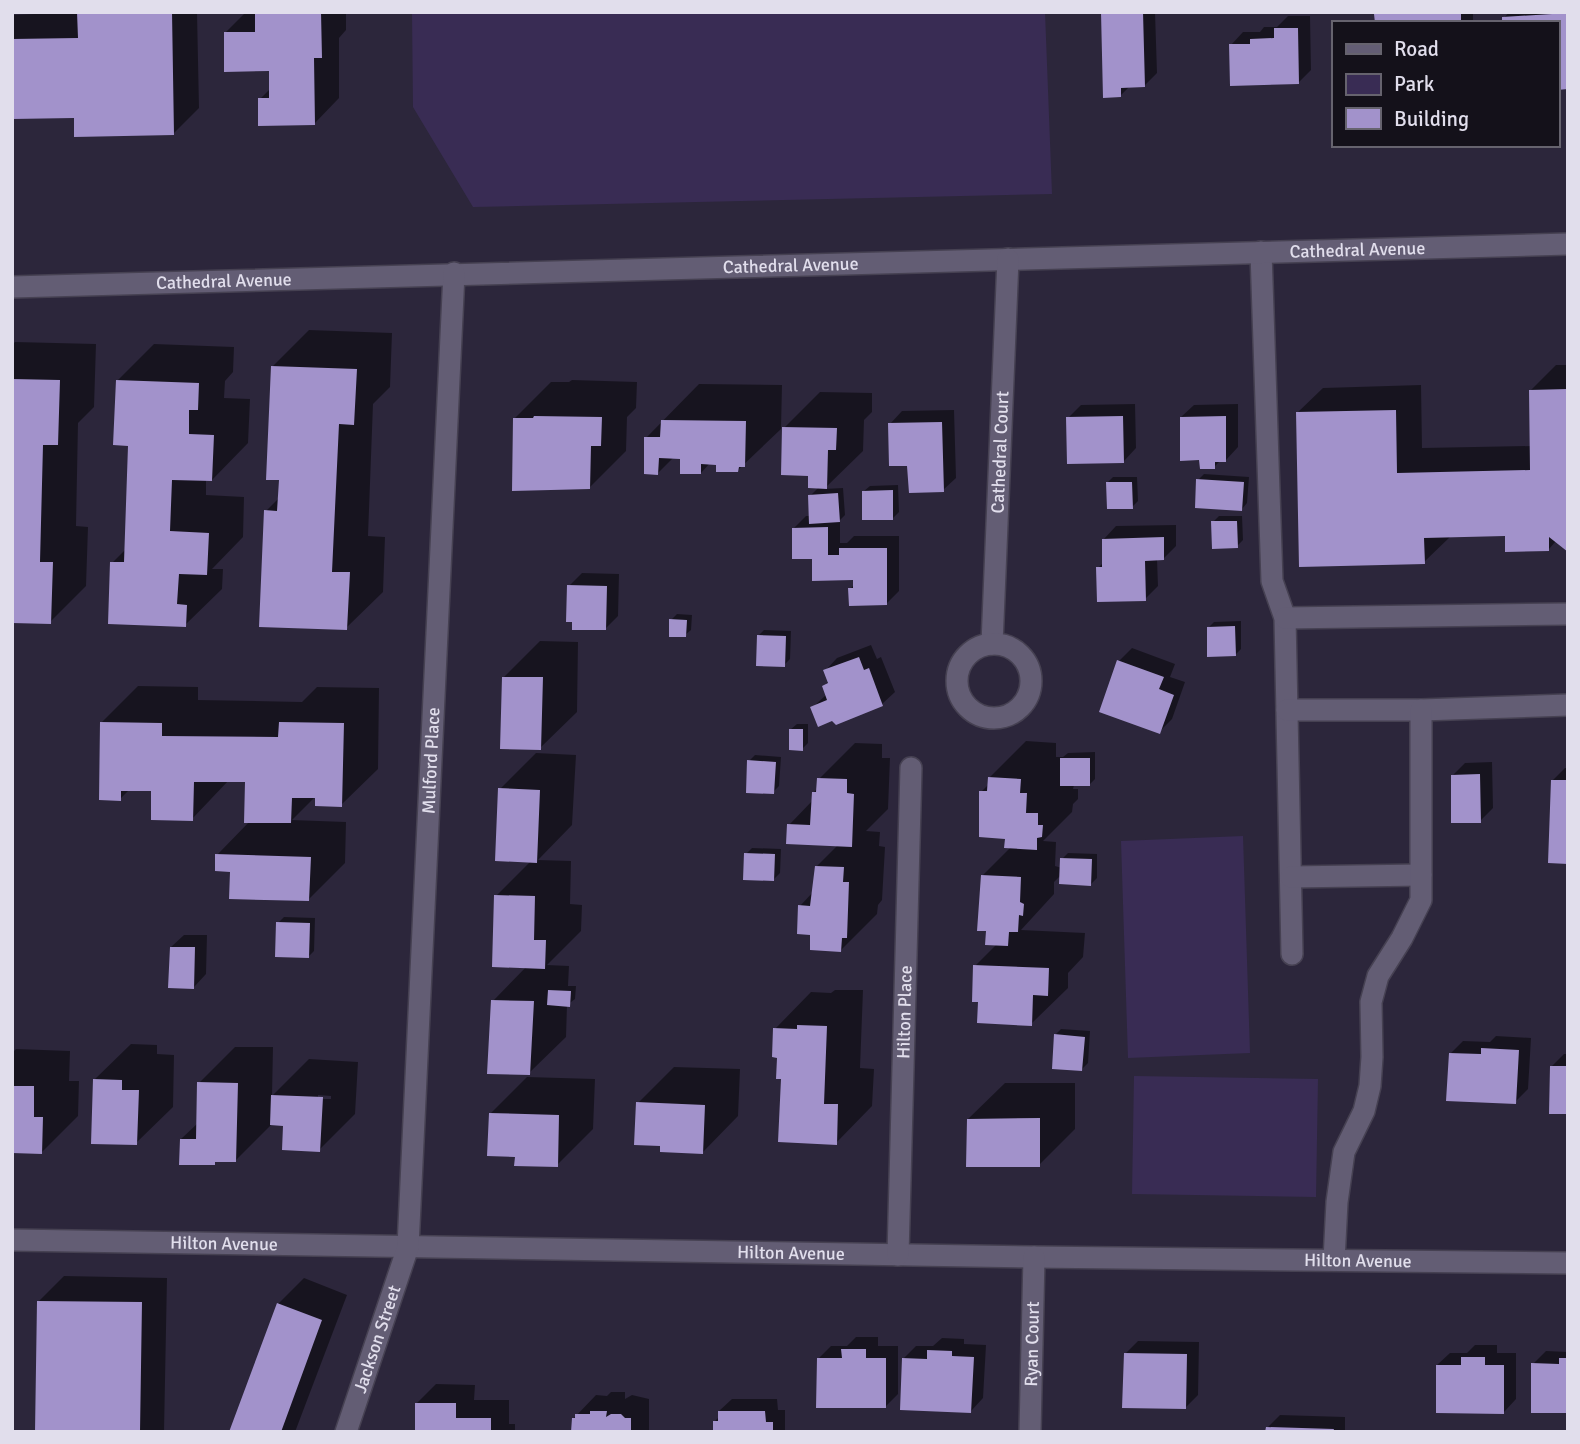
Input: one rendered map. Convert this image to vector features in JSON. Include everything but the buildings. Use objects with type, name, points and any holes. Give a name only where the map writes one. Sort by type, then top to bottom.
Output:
[{"type":"street","name":"Cathedral Avenue","points":[[12,287],[1568,244]]},
{"type":"street","points":[[1261,252],[1272,582],[1285,618],[1292,954]]},
{"type":"street","name":"Cathedral Court","points":[[992,644],[1007,259]]},
{"type":"street","name":"Mulford Place","points":[[408,1247],[454,273]]},
{"type":"street","points":[[1285,618],[1568,614]]},
{"type":"street","points":[[1287,710],[1421,710],[1568,705]]},
{"type":"street","points":[[1334,1260],[1336,1202],[1344,1152],[1364,1111],[1370,1086],[1373,1057],[1371,1003],[1378,976],[1402,938],[1421,900],[1421,710]]},
{"type":"street","name":"Hilton Place","points":[[898,1255],[911,768]]},
{"type":"street","points":[[1291,877],[1421,875]]},
{"type":"street","name":"Hilton Avenue","points":[[12,1240],[1568,1263]]},
{"type":"street","name":"Jackson Street","points":[[346,1432],[408,1247]]},
{"type":"street","name":"Ryan Court","points":[[1030,1432],[1034,1257]]},
{"type":"green space","points":[[412,12],[1045,12],[1052,194],[473,207],[413,107]]},
{"type":"green space","points":[[1243,836],[1250,1053],[1128,1058],[1121,841]]},
{"type":"green space","points":[[1134,1076],[1318,1079],[1316,1197],[1132,1194]]}]
